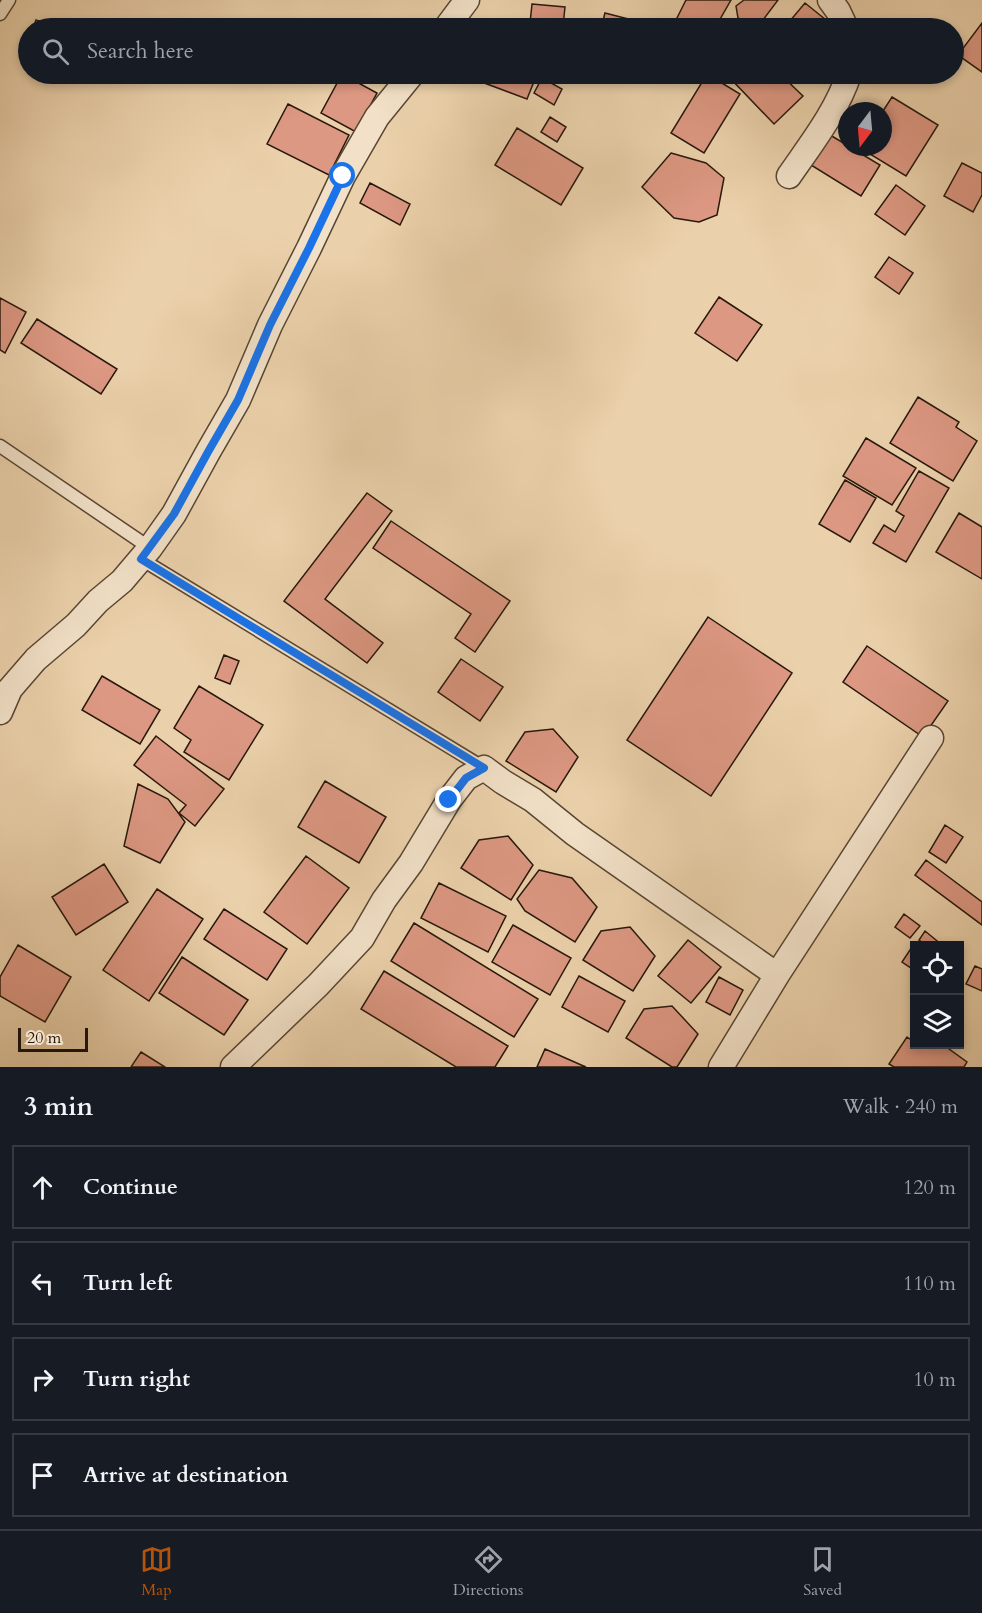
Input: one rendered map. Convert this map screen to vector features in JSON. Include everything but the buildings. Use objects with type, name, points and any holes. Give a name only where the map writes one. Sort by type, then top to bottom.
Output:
[{"type":"street","points":[[454,18],[467,0]]},
{"type":"street","points":[[830,0],[841,18]]},
{"type":"street","points":[[0,712],[10,688],[36,659],[122,581],[174,514],[238,400],[270,325],[343,176],[377,117],[404,84]]},
{"type":"street","points":[[789,176],[818,134],[845,84]]},
{"type":"street","points":[[721,1067],[777,975],[931,738]]},
{"type":"street","points":[[233,1067],[318,985],[362,938],[449,800],[466,778],[484,768],[533,800],[576,834],[777,975]]},
{"type":"lane","points":[[0,14],[9,0]]},
{"type":"lane","points":[[0,446],[145,553],[484,768]]},
{"type":"route","points":[[343,176],[270,325],[238,400],[174,514],[141,559],[484,768],[466,778],[449,800]]}]
